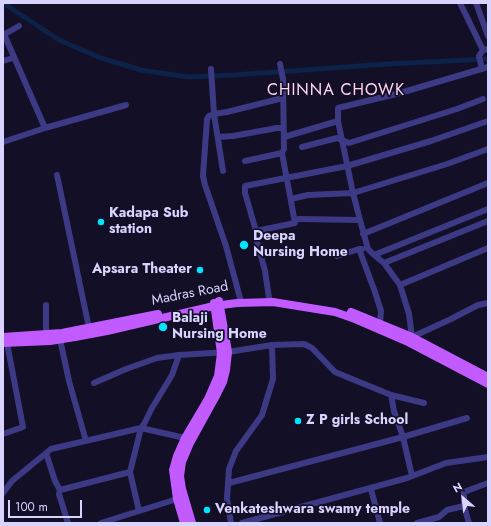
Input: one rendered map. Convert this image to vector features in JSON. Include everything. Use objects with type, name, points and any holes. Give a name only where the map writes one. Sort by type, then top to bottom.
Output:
[{"type":"main road","name":"Madras Road","points":[[4,341],[62,333],[240,298],[269,298],[306,301],[340,308],[378,325],[412,337],[488,377]]},
{"type":"main road","points":[[4,341],[60,339],[107,331],[217,303],[273,302],[336,312],[378,325],[488,384]]},
{"type":"main road","points":[[192,523],[182,489],[180,476],[182,462],[190,443],[223,382],[227,361],[224,353],[217,303]]},
{"type":"main road","points":[[184,523],[177,499],[173,470],[185,438],[214,387],[224,353]]},
{"type":"street","points":[[460,3],[486,50],[480,54],[479,60],[485,68],[400,93],[338,108],[338,121],[353,193],[368,249],[384,263],[400,285],[409,314],[412,337],[451,319],[478,304],[488,303]]},
{"type":"street","points":[[476,3],[488,36]]},
{"type":"street","points":[[19,26],[3,34],[45,128]]},
{"type":"street","points":[[3,61],[13,58]]},
{"type":"street","points":[[211,69],[214,114],[223,171]]},
{"type":"street","points":[[256,231],[295,223],[282,153],[284,149],[284,98],[281,69]]},
{"type":"street","points":[[240,298],[226,246],[203,176],[207,119],[209,116],[214,114],[284,98]]},
{"type":"street","points":[[302,147],[337,138],[349,143],[457,109],[483,99]]},
{"type":"street","points":[[3,140],[126,106]]},
{"type":"street","points":[[284,137],[338,121]]},
{"type":"street","points":[[269,298],[265,271],[256,238],[256,231],[245,193],[245,186],[347,166],[431,141],[488,121]]},
{"type":"street","points":[[218,137],[283,128]]},
{"type":"street","points":[[291,199],[308,195],[353,193],[447,164],[488,149]]},
{"type":"street","points":[[245,161],[282,153]]},
{"type":"street","points":[[57,175],[89,328]]},
{"type":"street","points":[[363,234],[488,183]]},
{"type":"street","points":[[374,255],[488,209]]},
{"type":"street","points":[[299,219],[360,220]]},
{"type":"street","points":[[384,263],[488,220]]},
{"type":"street","points":[[400,285],[488,248]]},
{"type":"street","points":[[337,256],[368,249]]},
{"type":"street","points":[[360,252],[381,311],[378,325]]},
{"type":"street","points":[[46,305],[46,334]]},
{"type":"street","points":[[60,339],[69,381],[86,441]]},
{"type":"street","points":[[3,434],[23,427],[4,341]]},
{"type":"street","points":[[94,383],[126,369],[157,358],[179,355],[224,353],[272,345],[304,344],[312,348],[336,372],[391,395],[424,403]]},
{"type":"street","points":[[231,523],[227,498],[229,469],[236,451],[262,415],[272,379],[272,345]]},
{"type":"street","points":[[139,512],[130,472],[141,428],[172,375],[179,355]]},
{"type":"street","points":[[391,395],[412,476]]},
{"type":"street","points":[[229,483],[403,437],[467,418]]},
{"type":"street","points":[[3,493],[12,481],[51,449],[141,428],[185,438]]},
{"type":"street","points":[[46,453],[54,481],[60,490],[59,494],[68,523]]},
{"type":"street","points":[[242,523],[412,476],[446,463],[488,457]]},
{"type":"street","points":[[60,490],[130,472]]},
{"type":"street","points":[[469,523],[464,506],[464,492],[488,483]]},
{"type":"street","points":[[371,488],[380,523]]},
{"type":"street","points":[[101,523],[177,499]]},
{"type":"street","points":[[417,523],[440,520],[447,510],[464,506]]},
{"type":"waterway","points":[[3,3],[59,40],[101,58],[141,70],[188,77],[488,59]]},
{"type":"place","name":"Kadapa Sub station","points":[[101,222]]},
{"type":"place","name":"Deepa Nursing Home","points":[[244,245]]},
{"type":"place","name":"Apsara Theater","points":[[200,270]]},
{"type":"place","name":"Balaji Nursing Home","points":[[163,327]]},
{"type":"place","name":"Z P girls School","points":[[298,421]]},
{"type":"place","name":"Venkateshwara swamy temple","points":[[207,510]]},
{"type":"district","name":"CHINNA CHOWK","points":[[336,91]]}]
